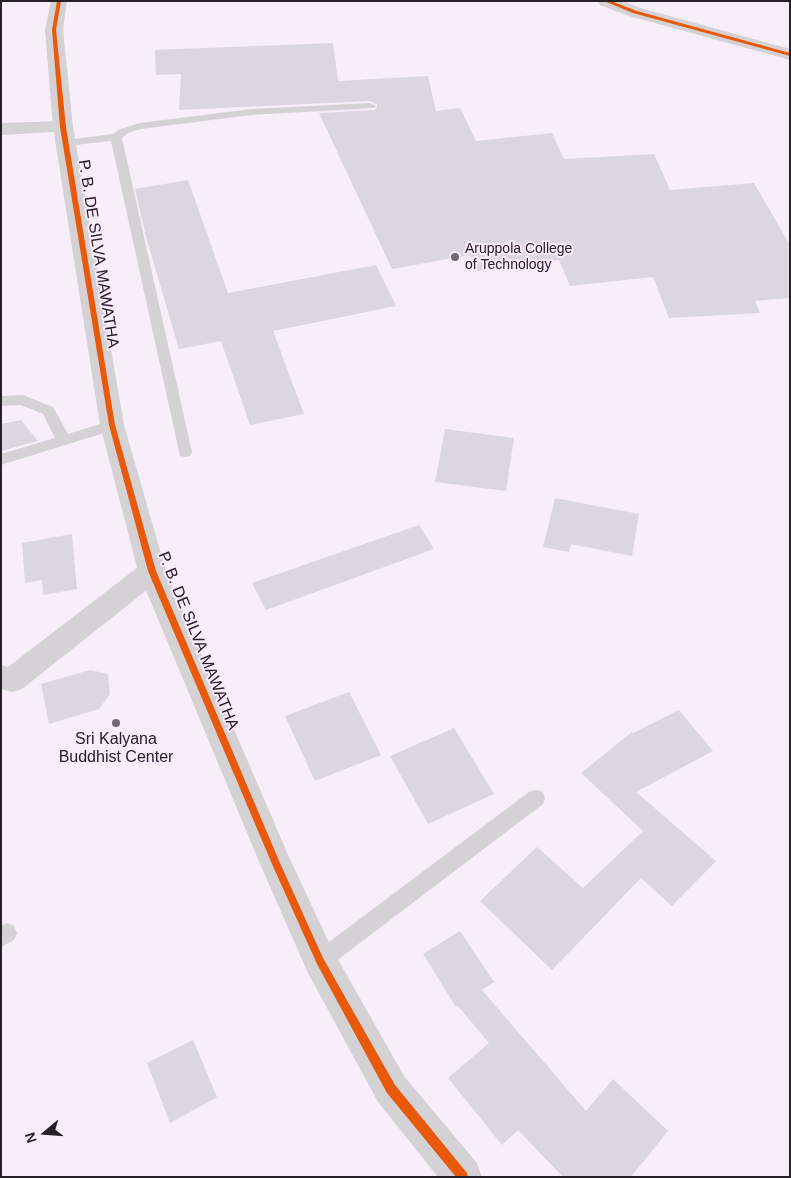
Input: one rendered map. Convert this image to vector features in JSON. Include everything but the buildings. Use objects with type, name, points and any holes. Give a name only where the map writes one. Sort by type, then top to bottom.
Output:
[{"type":"street","name":"P. B. DE SILVA MAWATHA","points":[[59,1],[54,30],[64,135],[112,425],[152,571],[276,864],[320,961],[391,1089],[463,1177]]},
{"type":"street","points":[[606,1],[635,12],[790,55]]},
{"type":"street","points":[[1,129],[64,135]]},
{"type":"street","points":[[1,677],[12,680],[152,571]]},
{"type":"lane","points":[[64,135],[116,137],[124,131],[140,126],[251,112],[370,106]]},
{"type":"lane","points":[[116,137],[185,452]]},
{"type":"lane","points":[[1,401],[23,400],[48,411],[64,440]]},
{"type":"lane","points":[[1,460],[112,425]]},
{"type":"lane","points":[[320,961],[536,798]]},
{"type":"cycle path","points":[[59,1],[54,30],[63,127],[112,425],[152,571],[276,864],[320,961],[391,1089],[463,1177]]},
{"type":"cycle path","points":[[606,1],[635,12],[790,55]]},
{"type":"place","name":"Aruppola College of Technology","points":[[455,257]]},
{"type":"place","name":"Sri Kalyana Buddhist Center","points":[[116,723]]}]
